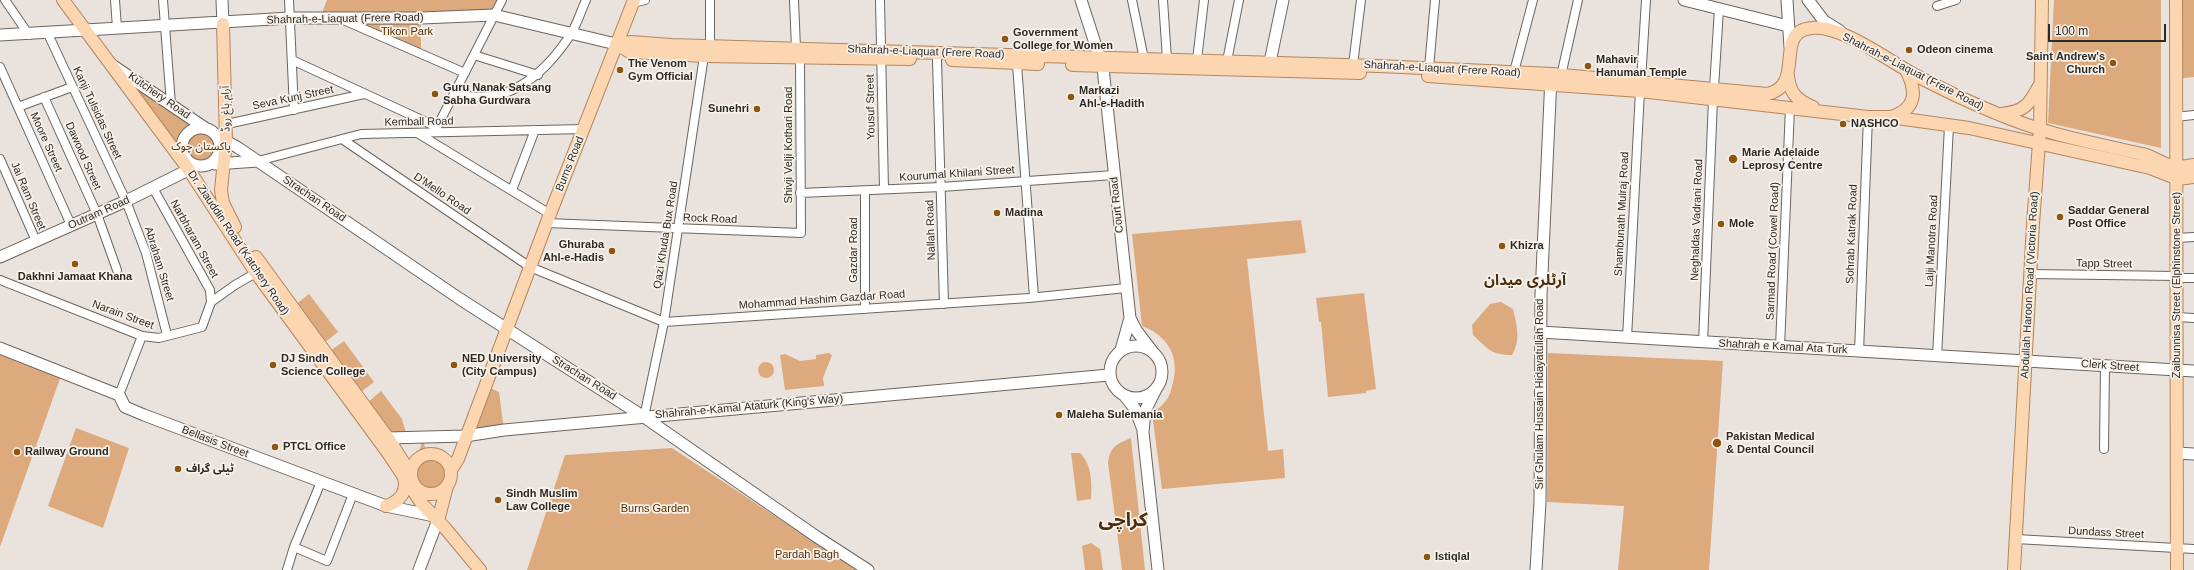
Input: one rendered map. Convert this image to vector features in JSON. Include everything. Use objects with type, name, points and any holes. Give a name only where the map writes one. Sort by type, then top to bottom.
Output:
[{"type":"main road","name":"Abdullah Haroon Road (Victoria Road)","points":[[2014,570],[2030,274],[2040,129],[2042,0]]},
{"type":"main road","name":"Zaibunnisa Street (Elphinstone Street)","points":[[2176,0],[2175,117],[2178,317],[2177,570]]},
{"type":"main road","name":"Burns Road","points":[[451,470],[458,459],[465,436],[548,219],[616,44],[634,2]]},
{"type":"main road","points":[[68,3],[84,30]]},
{"type":"main road","name":"آرام باغ روڈ","points":[[224,24],[227,124],[222,139],[224,164],[221,190],[229,217]]},
{"type":"main road","name":"Shahrah-e-Liaquat (Frere Road)","points":[[1790,47],[1794,37],[1801,31],[1811,28],[1823,28],[1851,38],[1906,70],[1968,101],[2059,135],[2149,155],[2176,173]]},
{"type":"main road","name":"Dr. Ziauddin Road (Katchery Road)","points":[[84,30],[193,168],[259,271],[437,518],[480,568]]},
{"type":"main road","name":"Shahrah-e-Liaquat (Frere Road)","points":[[616,44],[631,42],[707,51],[881,54],[1377,74],[1554,78]]},
{"type":"main road","points":[[1790,47],[1788,76],[1789,86],[1794,96],[1802,102],[1841,114]]},
{"type":"main road","name":"Shahrah-e-Liaquat (Frere Road)","points":[[881,54],[937,60],[1017,64],[1101,63],[1144,59],[1167,59],[1429,68],[1514,72],[1554,78],[1714,93],[1766,94],[1781,88],[1788,76]]},
{"type":"main road","points":[[1890,117],[1906,110],[1912,100],[1915,91],[1906,70]]},
{"type":"main road","points":[[2001,114],[2017,112],[2029,103],[2040,85]]},
{"type":"main road","name":"Shahrah-e-Liaquat (Frere Road)","points":[[1714,93],[1790,107],[1868,117],[1890,117],[1969,128],[2194,177]]},
{"type":"main road","name":"Shahrah-e-Liaquat (Frere Road)","points":[[2176,173],[2194,165]]},
{"type":"main road","name":"Dr. Ziauddin Road (Katchery Road)","points":[[229,217],[259,271],[388,438],[408,468],[410,481]]},
{"type":"main road","points":[[386,506],[395,503],[404,492],[406,485],[410,481],[416,461],[430,453],[440,456],[451,470],[437,518]]},
{"type":"main road","points":[[410,481],[432,494],[447,486]]},
{"type":"street","points":[[4,0],[29,35]]},
{"type":"street","points":[[115,0],[117,28]]},
{"type":"street","points":[[163,0],[172,104]]},
{"type":"street","name":"آرام باغ روڈ","points":[[222,0],[224,24]]},
{"type":"street","points":[[289,0],[294,110]]},
{"type":"street","points":[[292,60],[435,130],[502,0]]},
{"type":"street","points":[[454,93],[467,97],[492,96],[512,90],[538,75],[571,34],[586,0]]},
{"type":"street","points":[[634,2],[645,0]]},
{"type":"street","name":"Qazi Khuda Bux Road","points":[[644,417],[664,322],[679,229],[707,51],[710,0]]},
{"type":"street","name":"Shivji Velji Kothari Road","points":[[794,0],[798,52],[801,233]]},
{"type":"street","name":"Yousuf Street","points":[[880,0],[884,189]]},
{"type":"street","name":"Court Road","points":[[1081,0],[1101,63],[1114,175],[1130,318],[1121,350]]},
{"type":"street","points":[[1132,0],[1144,59]]},
{"type":"street","points":[[1163,0],[1167,59]]},
{"type":"street","points":[[1197,60],[1204,0]]},
{"type":"street","points":[[1227,61],[1239,0]]},
{"type":"street","points":[[1270,62],[1283,0]]},
{"type":"street","points":[[1429,68],[1435,0]]},
{"type":"street","points":[[1514,72],[1533,0]]},
{"type":"street","points":[[1554,78],[1578,0]]},
{"type":"street","name":"Shambunath Mulraj Road","points":[[1626,338],[1646,0]]},
{"type":"street","points":[[1684,0],[1788,26]]},
{"type":"street","points":[[1787,0],[1790,47]]},
{"type":"street","points":[[1808,0],[1824,21],[1851,38]]},
{"type":"street","points":[[1937,6],[1956,0]]},
{"type":"street","points":[[1353,65],[1360,4]]},
{"type":"street","name":"Neghaldas Vadrani Road","points":[[1703,343],[1719,9]]},
{"type":"street","name":"Shahrah-e-Liaquat (Frere Road)","points":[[0,36],[48,34],[117,28],[224,24],[290,18],[494,15],[616,44]]},
{"type":"street","points":[[339,18],[465,73]]},
{"type":"street","name":"Kanji Tulsidas Street","points":[[48,34],[126,201]]},
{"type":"street","points":[[474,55],[538,75]]},
{"type":"street","name":"Nallah Road","points":[[937,60],[944,304]]},
{"type":"street","points":[[1017,64],[1034,298]]},
{"type":"street","name":"Kutchery Road","points":[[112,65],[172,104],[205,128]]},
{"type":"street","name":"Moore Street","points":[[0,67],[71,225]]},
{"type":"street","name":"Sir Ghulam Hussain Hidayatullah Road","points":[[1536,570],[1540,502],[1540,332],[1554,78]]},
{"type":"street","points":[[18,107],[72,86]]},
{"type":"street","name":"Seva Kunj Street","points":[[227,124],[364,94]]},
{"type":"street","name":"Dawood Street","points":[[44,97],[97,214],[117,270]]},
{"type":"street","name":"Sarmad Road (Cowel Road)","points":[[1780,347],[1790,107]]},
{"type":"street","points":[[2175,117],[2194,115]]},
{"type":"street","name":"Sohrab Katrak Road","points":[[1859,352],[1868,117]]},
{"type":"street","name":"Lalji Manotra Road","points":[[1938,357],[1949,126]]},
{"type":"street","points":[[212,164],[220,151],[222,139],[205,128],[199,128],[188,133],[182,144],[183,156],[193,168],[212,164],[258,161]]},
{"type":"street","name":"Kemball Road","points":[[258,161],[361,134],[419,134],[435,130],[584,129]]},
{"type":"street","points":[[512,190],[536,130]]},
{"type":"street","points":[[419,134],[512,190],[548,219]]},
{"type":"street","name":"Strachan Road","points":[[222,139],[258,161],[507,329],[644,417],[817,538],[868,570]]},
{"type":"street","name":"D'Mello Road","points":[[342,139],[530,267]]},
{"type":"street","name":"Jai Ram Street","points":[[0,159],[36,241]]},
{"type":"street","name":"Outram Road","points":[[0,257],[126,201],[193,168]]},
{"type":"street","name":"Kourumal Khilani Street","points":[[800,193],[941,187],[1114,175]]},
{"type":"street","name":"Narbharam Street","points":[[153,188],[210,290],[211,302]]},
{"type":"street","name":"Gazdar Road","points":[[865,191],[865,309]]},
{"type":"street","name":"Abraham Street","points":[[126,201],[146,252],[167,335]]},
{"type":"street","name":"Rock Road","points":[[548,219],[679,229],[801,233]]},
{"type":"street","points":[[2177,238],[2194,237]]},
{"type":"street","name":"Mohammad Hashim Gazdar Road","points":[[530,267],[664,322],[1034,298],[1126,288]]},
{"type":"street","points":[[211,302],[235,285],[259,271]]},
{"type":"street","name":"Tapp Street","points":[[2030,274],[2194,278]]},
{"type":"street","name":"Narain Street","points":[[0,280],[142,336],[152,338],[202,328],[211,302]]},
{"type":"street","points":[[2178,317],[2194,318]]},
{"type":"street","points":[[1130,318],[1136,330],[1161,364],[1162,373],[1145,411],[1143,432],[1158,570]]},
{"type":"street","name":"Shahrah e Kamal Ata Turk","points":[[1540,332],[1938,357],[2025,360]]},
{"type":"street","points":[[0,348],[119,395],[142,336]]},
{"type":"street","points":[[1143,432],[1135,409],[1112,384],[1110,368],[1114,357],[1121,350],[1133,346],[1141,347],[1154,354]]},
{"type":"street","name":"Clerk Street","points":[[2025,360],[2194,371]]},
{"type":"street","points":[[2104,449],[2105,365]]},
{"type":"street","name":"Shahrah-e-Kamal Ataturk (King's Way)","points":[[388,438],[445,435],[465,436],[504,430],[1110,375]]},
{"type":"street","points":[[1124,396],[1129,398],[1144,397],[1157,387]]},
{"type":"street","name":"Bellasis Street","points":[[119,395],[125,408],[386,506],[437,518]]},
{"type":"street","points":[[2177,453],[2194,454]]},
{"type":"street","points":[[287,570],[294,548],[321,482]]},
{"type":"street","points":[[294,548],[327,560],[353,494]]},
{"type":"street","points":[[419,570],[437,518]]},
{"type":"street","name":"Dundass Street","points":[[2016,539],[2194,549]]},
{"type":"green space","name":"Tikon Park","points":[[327,0],[502,0],[494,15],[421,18],[421,54],[339,18],[320,18]]},
{"type":"green space","name":"Saint Andrew's Church","points":[[2054,0],[2161,0],[2161,148],[2048,123]]},
{"type":"green space","points":[[2176,0],[2194,0],[2194,77],[2175,79]]},
{"type":"green space","name":"پاکستان چوک","points":[[122,78],[211,131],[219,142],[219,157],[206,167],[193,165]]},
{"type":"green space","points":[[1301,220],[1306,253],[1247,259],[1268,451],[1283,449],[1285,478],[1162,489],[1152,413],[1167,400],[1171,391],[1175,367],[1174,358],[1166,342],[1151,330],[1142,326],[1132,234]]},
{"type":"green space","points":[[1364,293],[1376,389],[1366,391],[1366,393],[1328,397],[1321,322],[1319,322],[1316,298]]},
{"type":"green space","points":[[309,294],[338,332],[324,343],[295,305]]},
{"type":"green space","points":[[1501,302],[1513,309],[1516,321],[1517,344],[1512,355],[1499,354],[1490,350],[1473,335],[1472,325],[1490,304]]},
{"type":"green space","points":[[344,341],[374,382],[361,392],[330,351]]},
{"type":"green space","name":"Railway Ground","points":[[0,348],[62,373],[0,547]]},
{"type":"green space","points":[[829,353],[832,355],[823,378],[824,386],[785,390],[780,355],[785,354],[800,361],[816,359],[816,355]]},
{"type":"green space","points":[[1548,353],[1723,361],[1709,570],[1618,570],[1624,506],[1547,502]]},
{"type":"green space","points":[[763,362],[769,362],[774,367],[772,376],[769,378],[763,378],[758,373],[758,367]]},
{"type":"green space","points":[[486,386],[499,392],[504,430],[466,434]]},
{"type":"green space","points":[[381,391],[402,419],[406,432],[391,433],[368,402]]},
{"type":"green space","points":[[76,428],[129,448],[103,528],[48,506]]},
{"type":"green space","points":[[422,437],[427,454],[442,458],[447,462],[449,468],[449,481],[445,487],[438,492],[425,493],[414,485],[412,466],[419,457]]},
{"type":"green space","points":[[1131,438],[1145,570],[1122,570],[1108,463],[1112,450],[1121,442]]},
{"type":"green space","name":"Burns Garden","points":[[672,448],[857,570],[527,570],[565,455]]},
{"type":"green space","points":[[1071,453],[1080,453],[1087,463],[1091,481],[1091,499],[1077,501]]},
{"type":"green space","points":[[1091,543],[1100,549],[1103,570],[1085,570],[1082,546]]},
{"type":"place","name":"Government College for Women","points":[[1005,39]]},
{"type":"place","name":"Odeon cinema","points":[[1909,50]]},
{"type":"place","name":"Saint Andrew's Church","points":[[2113,63]]},
{"type":"place","name":"Mahavir Hanuman Temple","points":[[1588,66]]},
{"type":"place","name":"The Venom Gym Official","points":[[620,70]]},
{"type":"place","name":"Guru Nanak Satsang Sabha Gurdwara","points":[[435,94]]},
{"type":"place","name":"Markazi Ahl-e-Hadith","points":[[1071,97]]},
{"type":"place","name":"Sunehri","points":[[757,109]]},
{"type":"place","name":"NASHCO","points":[[1843,124]]},
{"type":"place","name":"Marie Adelaide Leprosy Centre","points":[[1733,159]]},
{"type":"place","name":"Madina","points":[[997,213]]},
{"type":"place","name":"Saddar General Post Office","points":[[2060,217]]},
{"type":"place","name":"Mole","points":[[1721,224]]},
{"type":"place","name":"Khizra","points":[[1502,246]]},
{"type":"place","name":"Ghuraba Ahl-e-Hadis","points":[[612,251]]},
{"type":"place","name":"Dakhni Jamaat Khana","points":[[75,264]]},
{"type":"place","name":"DJ Sindh Science College","points":[[273,365]]},
{"type":"place","name":"NED University (City Campus)","points":[[454,365]]},
{"type":"place","name":"Maleha Sulemania","points":[[1059,415]]},
{"type":"place","name":"Pakistan Medical & Dental Council","points":[[1717,443]]},
{"type":"place","name":"PTCL Office","points":[[275,447]]},
{"type":"place","name":"Railway Ground","points":[[17,452]]},
{"type":"place","name":"ٹیلی گراف","points":[[178,469]]},
{"type":"place","name":"Sindh Muslim Law College","points":[[498,500]]},
{"type":"place","name":"Istiqlal","points":[[1427,557]]},
{"type":"district","name":"آرٹلری میدان","points":[[1525,281]]},
{"type":"district","name":"کراچی","points":[[1123,521]]},
{"type":"park label","name":"Pardah Bagh","points":[[807,555]]}]
